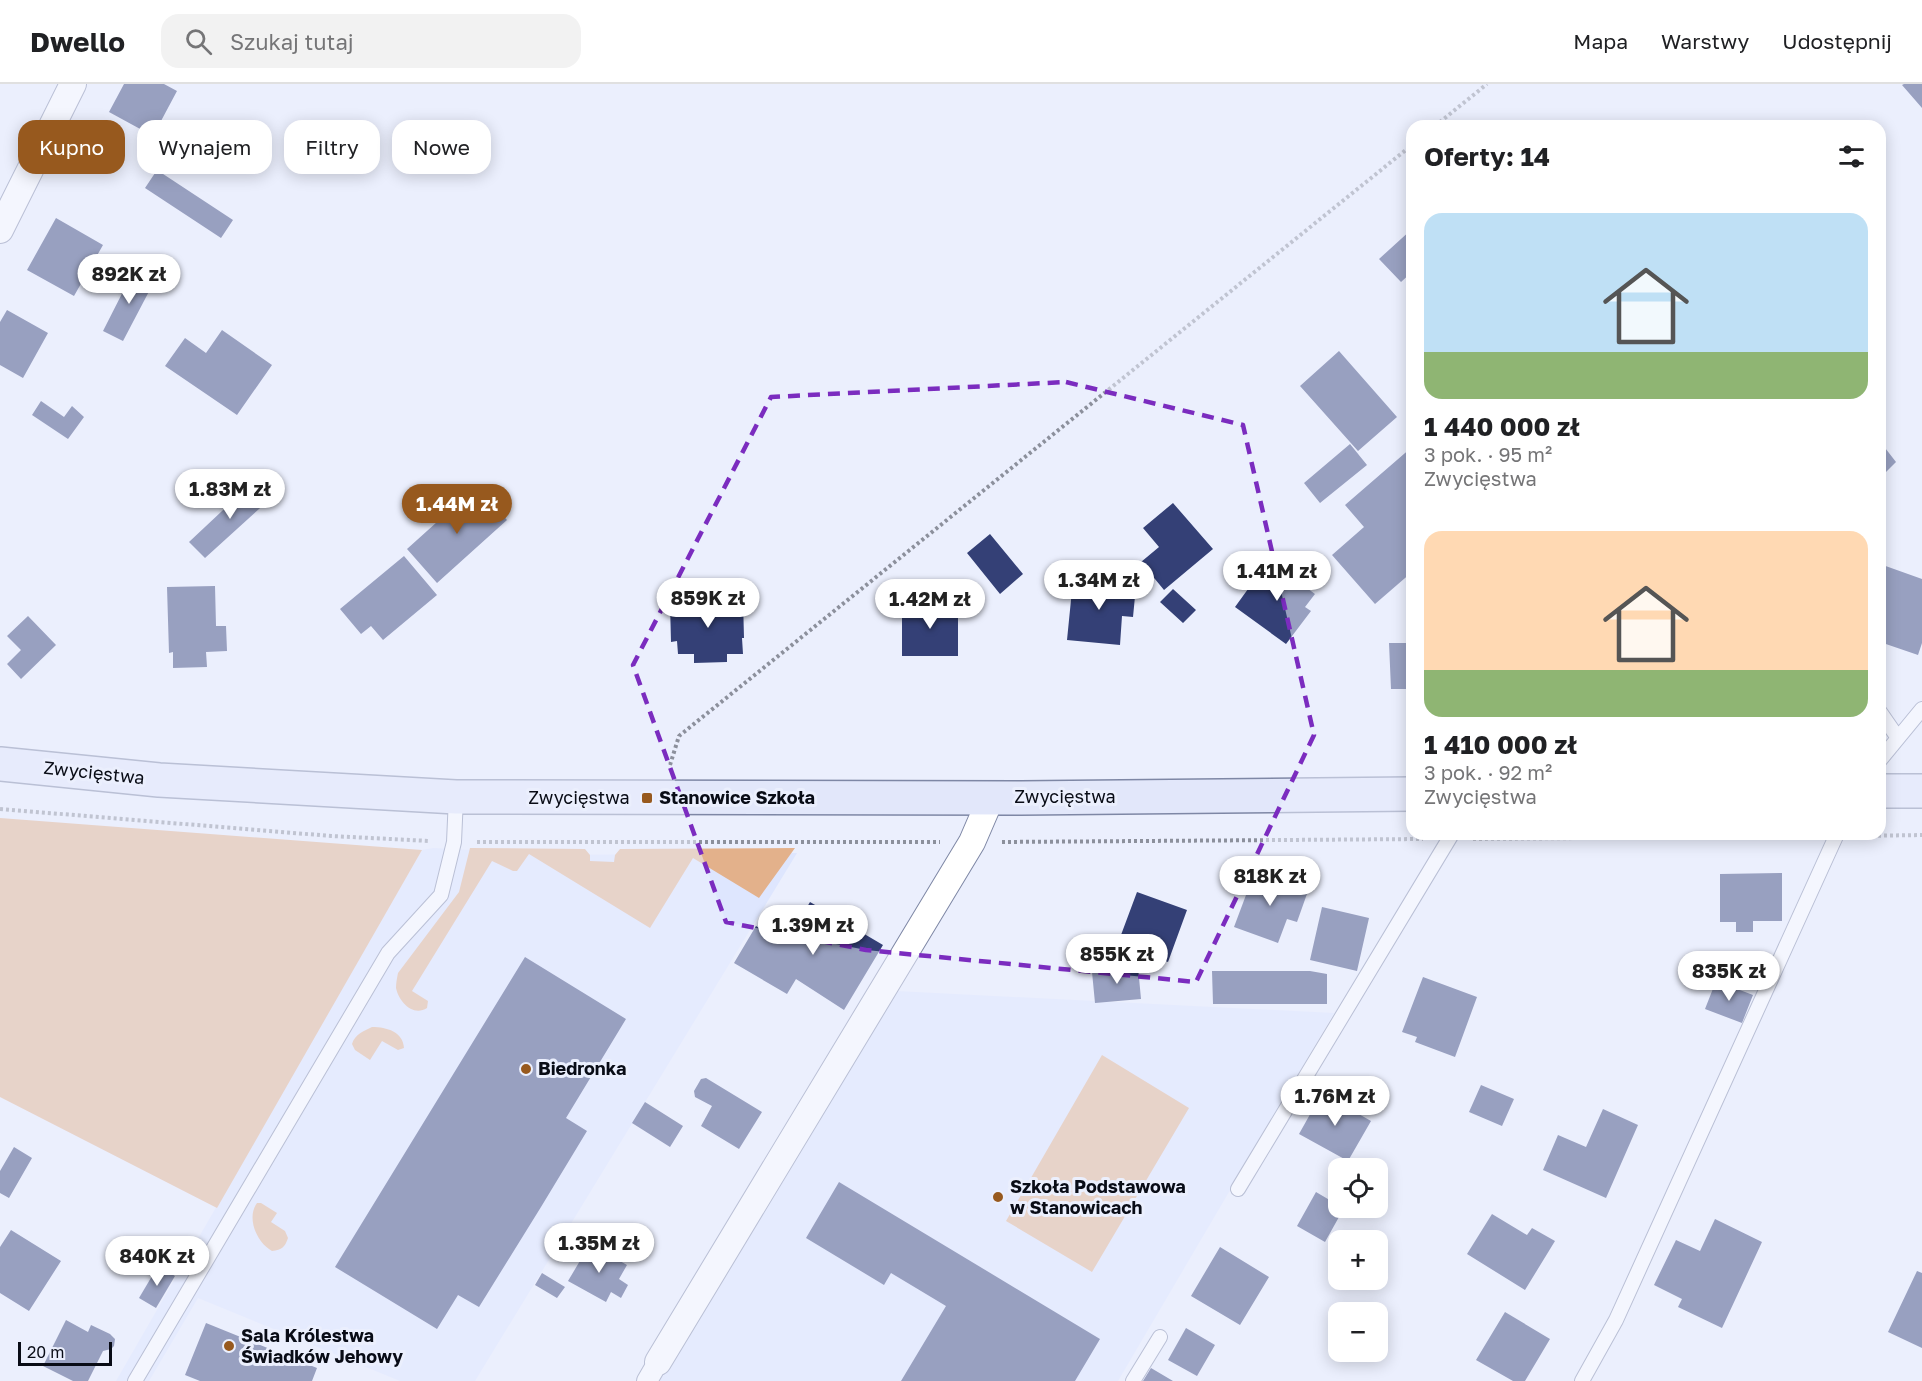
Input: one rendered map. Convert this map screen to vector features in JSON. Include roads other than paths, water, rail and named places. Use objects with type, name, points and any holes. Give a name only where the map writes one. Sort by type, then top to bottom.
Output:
[{"type":"main road","name":"Zwycięstwa","points":[[0,764],[159,780],[456,797],[991,798],[1406,794]]},
{"type":"main road","points":[[1886,791],[1922,791]]},
{"type":"street","points":[[0,230],[73,84]]},
{"type":"street","points":[[652,1371],[972,842],[991,798]]},
{"type":"lane","points":[[1886,753],[1922,709]]},
{"type":"lane","points":[[1886,721],[1898,738]]},
{"type":"lane","points":[[135,1381],[388,953],[441,895],[454,842],[456,797]]},
{"type":"lane","points":[[1238,1190],[1448,840]]},
{"type":"lane","points":[[1582,1381],[1616,1320],[1834,840]]},
{"type":"lane","points":[[1133,1381],[1160,1337]]},
{"type":"place","name":"Stanowice Szkoła","points":[[647,798]]},
{"type":"place","name":"Biedronka","points":[[526,1069]]},
{"type":"place","name":"Szkoła Podstawowa w Stanowicach","points":[[998,1197]]},
{"type":"place","name":"Sala Królestwa Świadków Jehowy","points":[[229,1346]]}]
